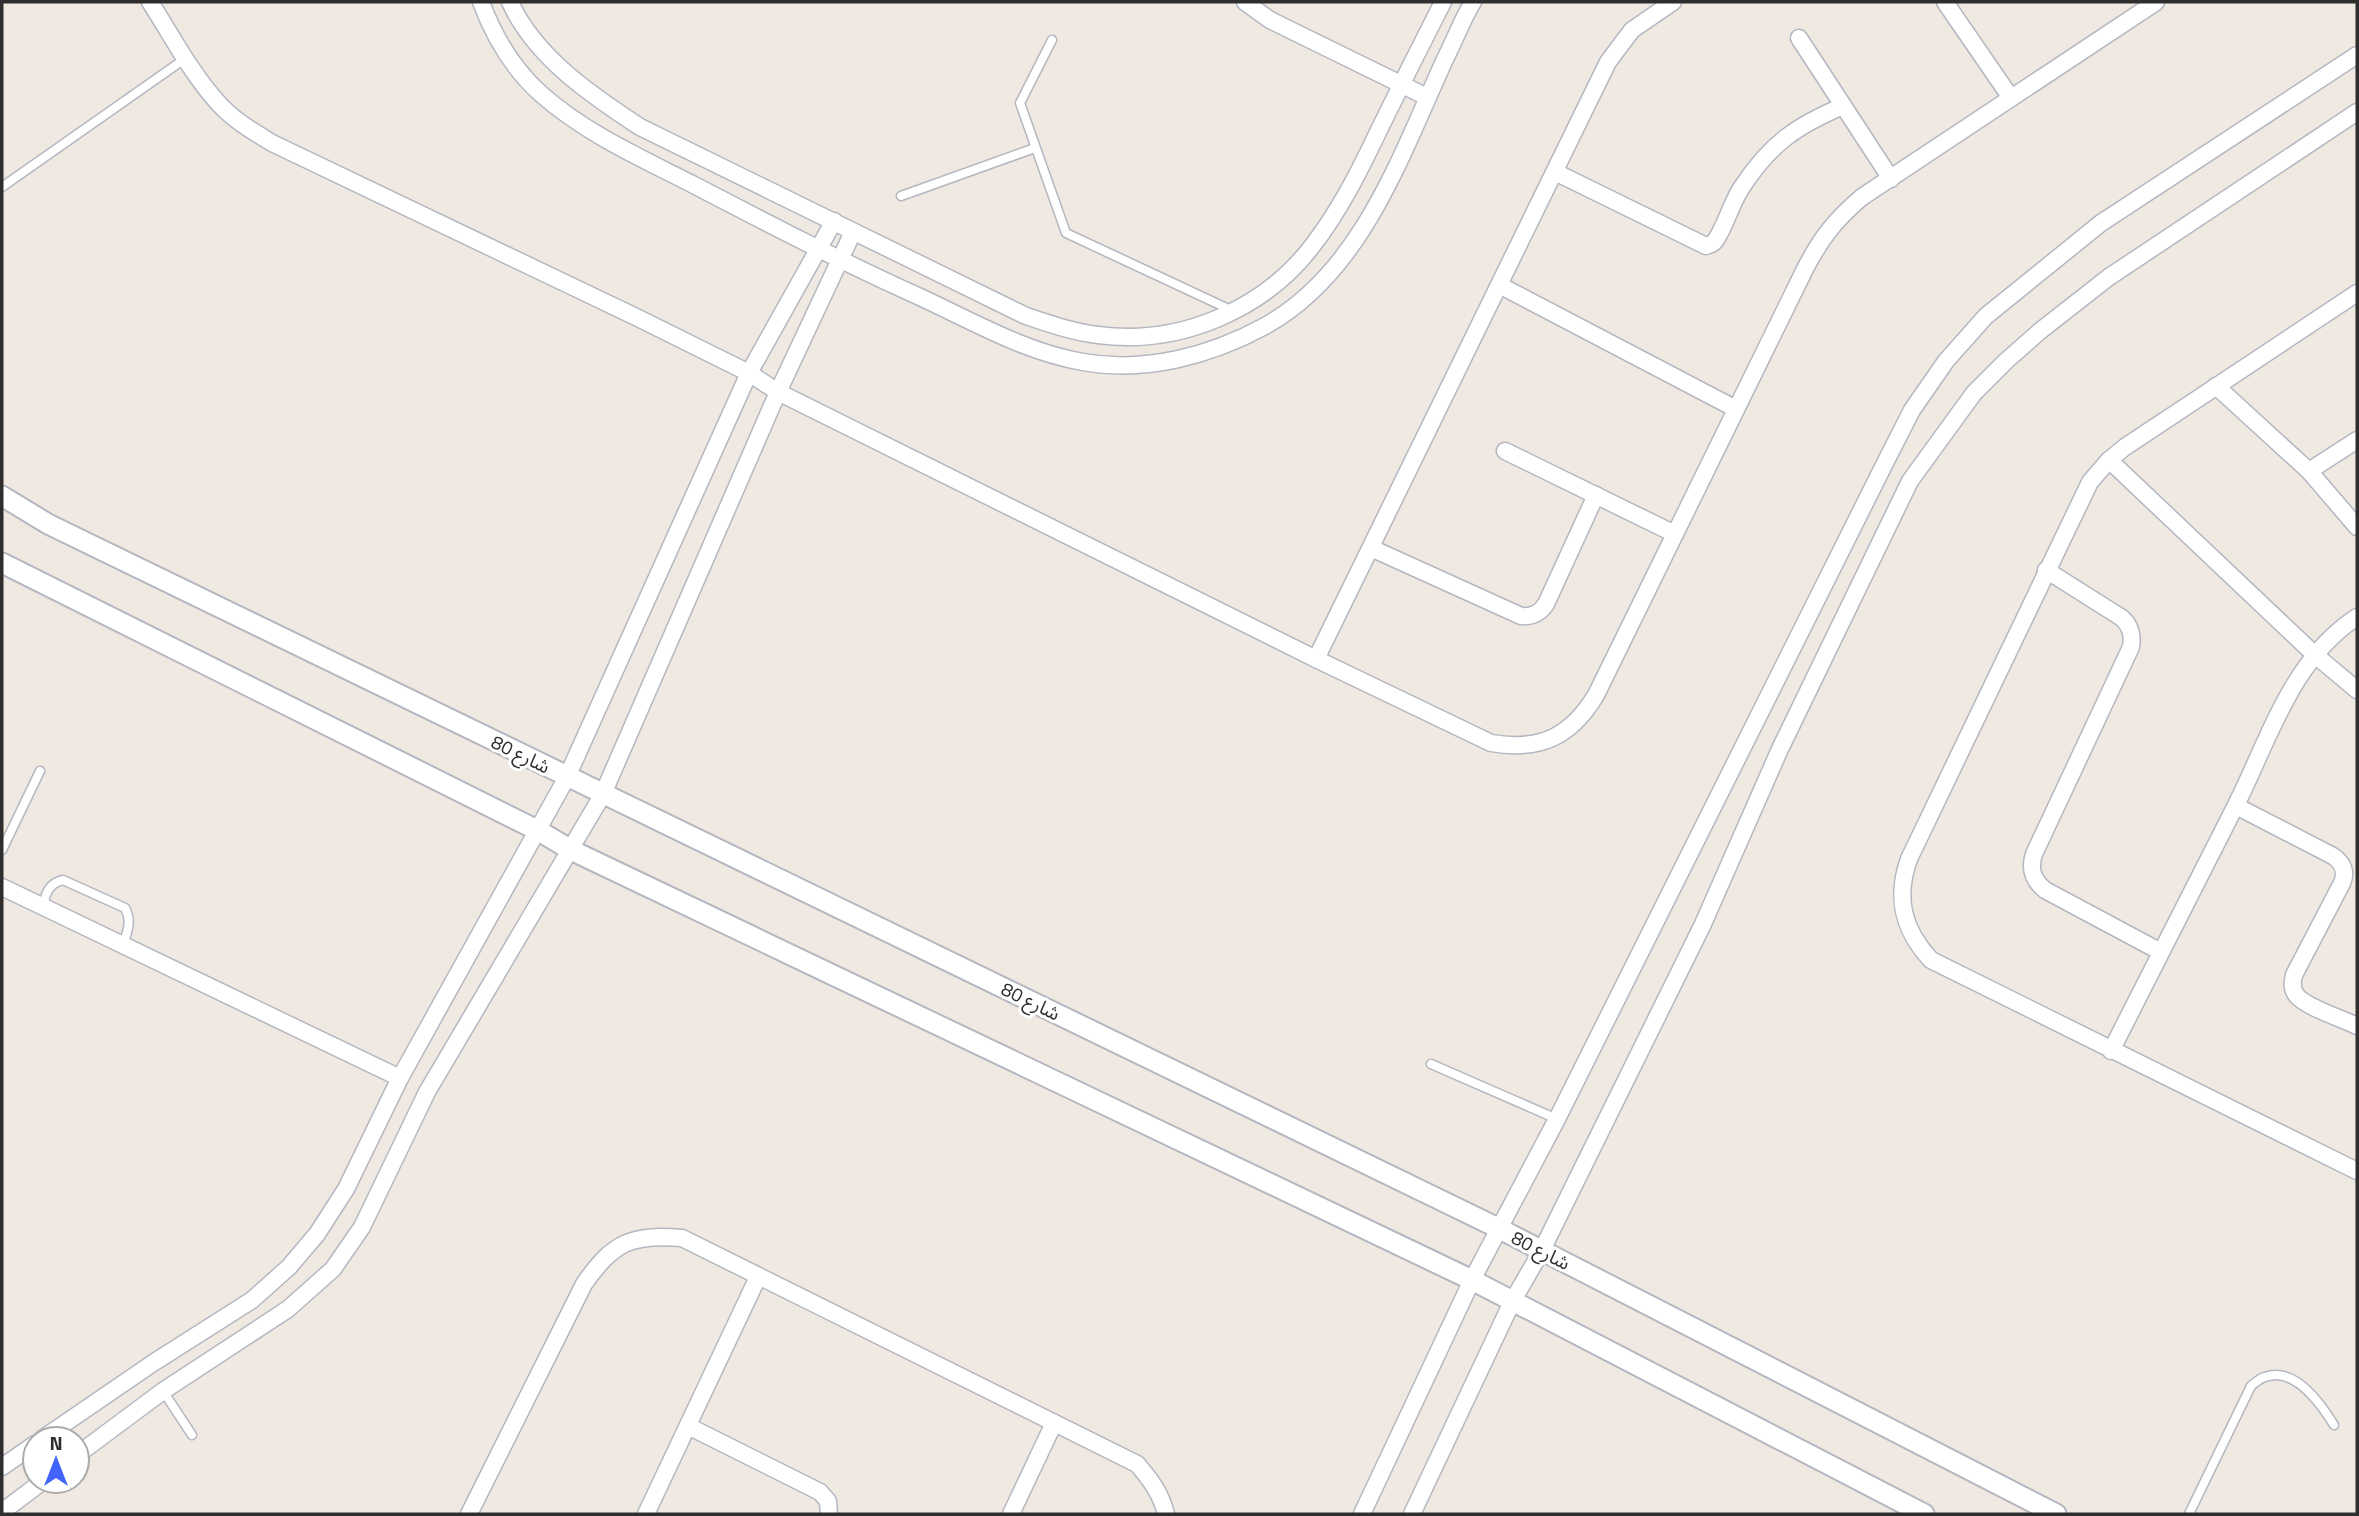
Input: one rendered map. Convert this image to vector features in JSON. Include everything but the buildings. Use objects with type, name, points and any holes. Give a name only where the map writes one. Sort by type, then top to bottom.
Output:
[{"type":"street","points":[[150,2],[220,106],[272,143],[636,317],[749,373],[778,392],[1315,659],[1491,743],[1511,746],[1532,745],[1552,738],[1570,728],[1585,713],[1819,241],[1839,216],[1862,197],[2156,2]]},
{"type":"street","points":[[481,2],[516,70],[577,123],[839,260],[1019,343],[1084,363],[1119,366],[1170,362],[1220,348],[1267,325],[1302,300],[1333,270],[1359,235],[1388,183],[1473,2]]},
{"type":"street","points":[[510,2],[533,39],[566,72],[603,103],[640,127],[1026,316],[1062,328],[1099,335],[1138,337],[1175,332],[1212,322],[1270,289],[1312,247],[1358,173],[1443,2]]},
{"type":"street","points":[[1245,2],[1270,20],[1427,97]]},
{"type":"street","points":[[1315,659],[1596,87],[1619,45],[1647,18],[1673,2]]},
{"type":"street","points":[[1945,2],[2011,98]]},
{"type":"street","points":[[1798,38],[1891,179]]},
{"type":"street","points":[[1362,1514],[1472,1280],[1557,1119],[1890,453],[1912,410],[1946,360],[1986,316],[2101,223],[2357,55]]},
{"type":"street","points":[[1555,172],[1698,244],[1710,245],[1716,240],[1732,201],[1752,170],[1778,143],[1808,121],[1843,106]]},
{"type":"street","points":[[1412,1514],[1512,1302],[1542,1250],[1703,924],[1780,749],[1910,481],[1974,393],[2040,331],[2109,277],[2357,112]]},
{"type":"street","points":[[62,1425],[252,1300],[289,1267],[317,1234],[346,1189],[400,1078],[567,777],[749,373],[834,222]]},
{"type":"street","points":[[91,1445],[163,1391],[288,1309],[333,1269],[362,1227],[427,1092],[603,793],[778,392],[853,232]]},
{"type":"street","points":[[1500,286],[1736,410]]},
{"type":"street","points":[[2357,293],[2109,460],[2090,482],[1909,859],[1902,886],[1903,913],[1909,931],[1918,947],[1931,960],[2357,1171]]},
{"type":"street","points":[[2216,386],[2309,471],[2357,527]]},
{"type":"street","points":[[2309,471],[2357,440]]},
{"type":"street","points":[[1505,451],[1675,534]]},
{"type":"street","points":[[2109,460],[2314,654],[2357,690]]},
{"type":"street","points":[[1371,548],[1521,616],[1529,617],[1542,610],[1546,604],[1596,495]]},
{"type":"street","name":"شارع 80","points":[[2,496],[48,524],[1498,1228],[2056,1514]]},
{"type":"street","points":[[2,563],[571,849],[1472,1280],[1924,1514]]},
{"type":"street","points":[[2046,570],[2122,618],[2128,623],[2132,639],[2131,648],[2034,853],[2034,878],[2045,890],[2161,952]]},
{"type":"street","points":[[2111,1051],[2236,806],[2295,682],[2314,654],[2342,627],[2357,617]]},
{"type":"street","points":[[2236,806],[2333,856],[2342,864],[2342,883],[2294,975],[2293,982],[2297,996],[2302,1001],[2357,1026]]},
{"type":"street","points":[[2,887],[400,1078]]},
{"type":"street","points":[[469,1514],[584,1284],[601,1260],[625,1243],[653,1236],[682,1238],[1138,1464],[1153,1481],[1166,1514]]},
{"type":"street","points":[[646,1514],[758,1277]]},
{"type":"street","points":[[1011,1514],[1054,1423]]},
{"type":"street","points":[[688,1426],[820,1492],[828,1501],[829,1514]]},
{"type":"street","points":[[2,1467],[21,1454]]},
{"type":"street","points":[[2,1512],[24,1495]]},
{"type":"lane","points":[[1052,40],[1020,103],[1066,233],[1233,311]]},
{"type":"lane","points":[[2,187],[186,58]]},
{"type":"lane","points":[[901,196],[1035,148]]},
{"type":"lane","points":[[2,850],[40,771]]},
{"type":"lane","points":[[43,907],[50,887],[63,880],[125,908],[130,916],[130,926],[124,946]]},
{"type":"lane","points":[[1431,1064],[1557,1119]]},
{"type":"lane","points":[[2189,1514],[2251,1386],[2264,1377],[2281,1375],[2296,1382],[2319,1400],[2334,1424]]},
{"type":"lane","points":[[163,1391],[192,1435]]}]
